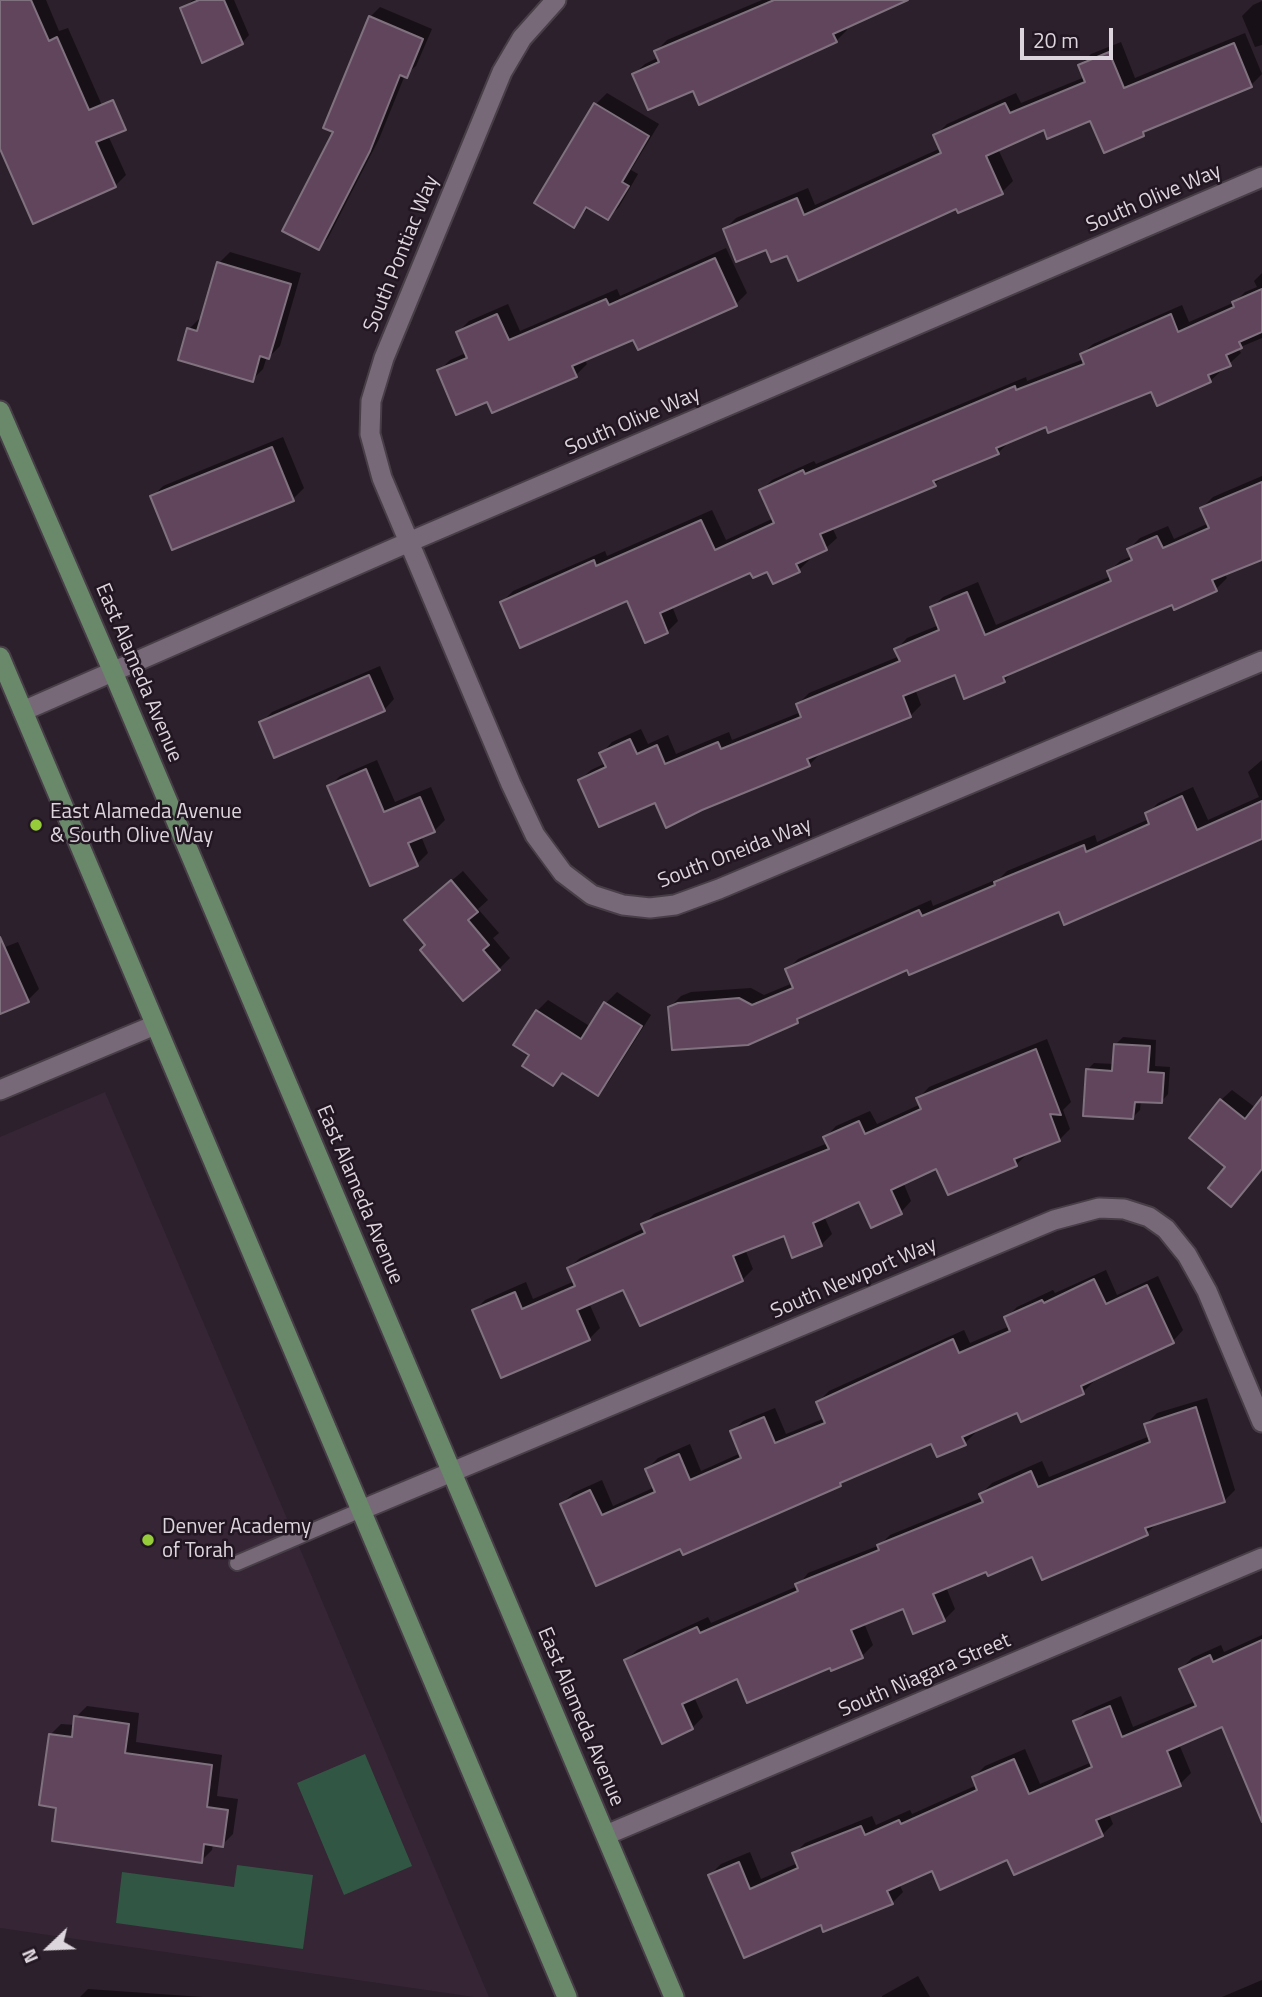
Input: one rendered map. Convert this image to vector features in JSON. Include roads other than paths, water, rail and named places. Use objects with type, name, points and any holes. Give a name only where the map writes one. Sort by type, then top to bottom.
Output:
[{"type":"main road","name":"East Alameda Avenue","points":[[0,411],[674,1997]]},
{"type":"main road","points":[[0,657],[567,1997]]},
{"type":"street","name":"South Pontiac Way","points":[[409,542],[372,449],[370,415],[375,387],[384,358],[502,72],[522,38],[556,0]]},
{"type":"street","name":"South Olive Way","points":[[23,711],[409,542],[1262,177]]},
{"type":"street","name":"South Oneida Way","points":[[409,542],[535,835],[563,873],[592,895],[623,905],[650,908],[675,905],[719,889],[1262,661]]},
{"type":"street","points":[[0,1090],[155,1026]]},
{"type":"street","name":"South Newport Way","points":[[361,1510],[1054,1220],[1099,1209],[1115,1208],[1141,1212],[1166,1229],[1182,1248],[1207,1291],[1262,1422]]},
{"type":"street","name":"South Niagara Street","points":[[606,1835],[1262,1558]]},
{"type":"lane","points":[[237,1563],[361,1510]]},
{"type":"place","name":"East Alameda Avenue & South Olive Way","points":[[36,825]]},
{"type":"place","name":"Denver Academy of Torah","points":[[148,1540]]}]
